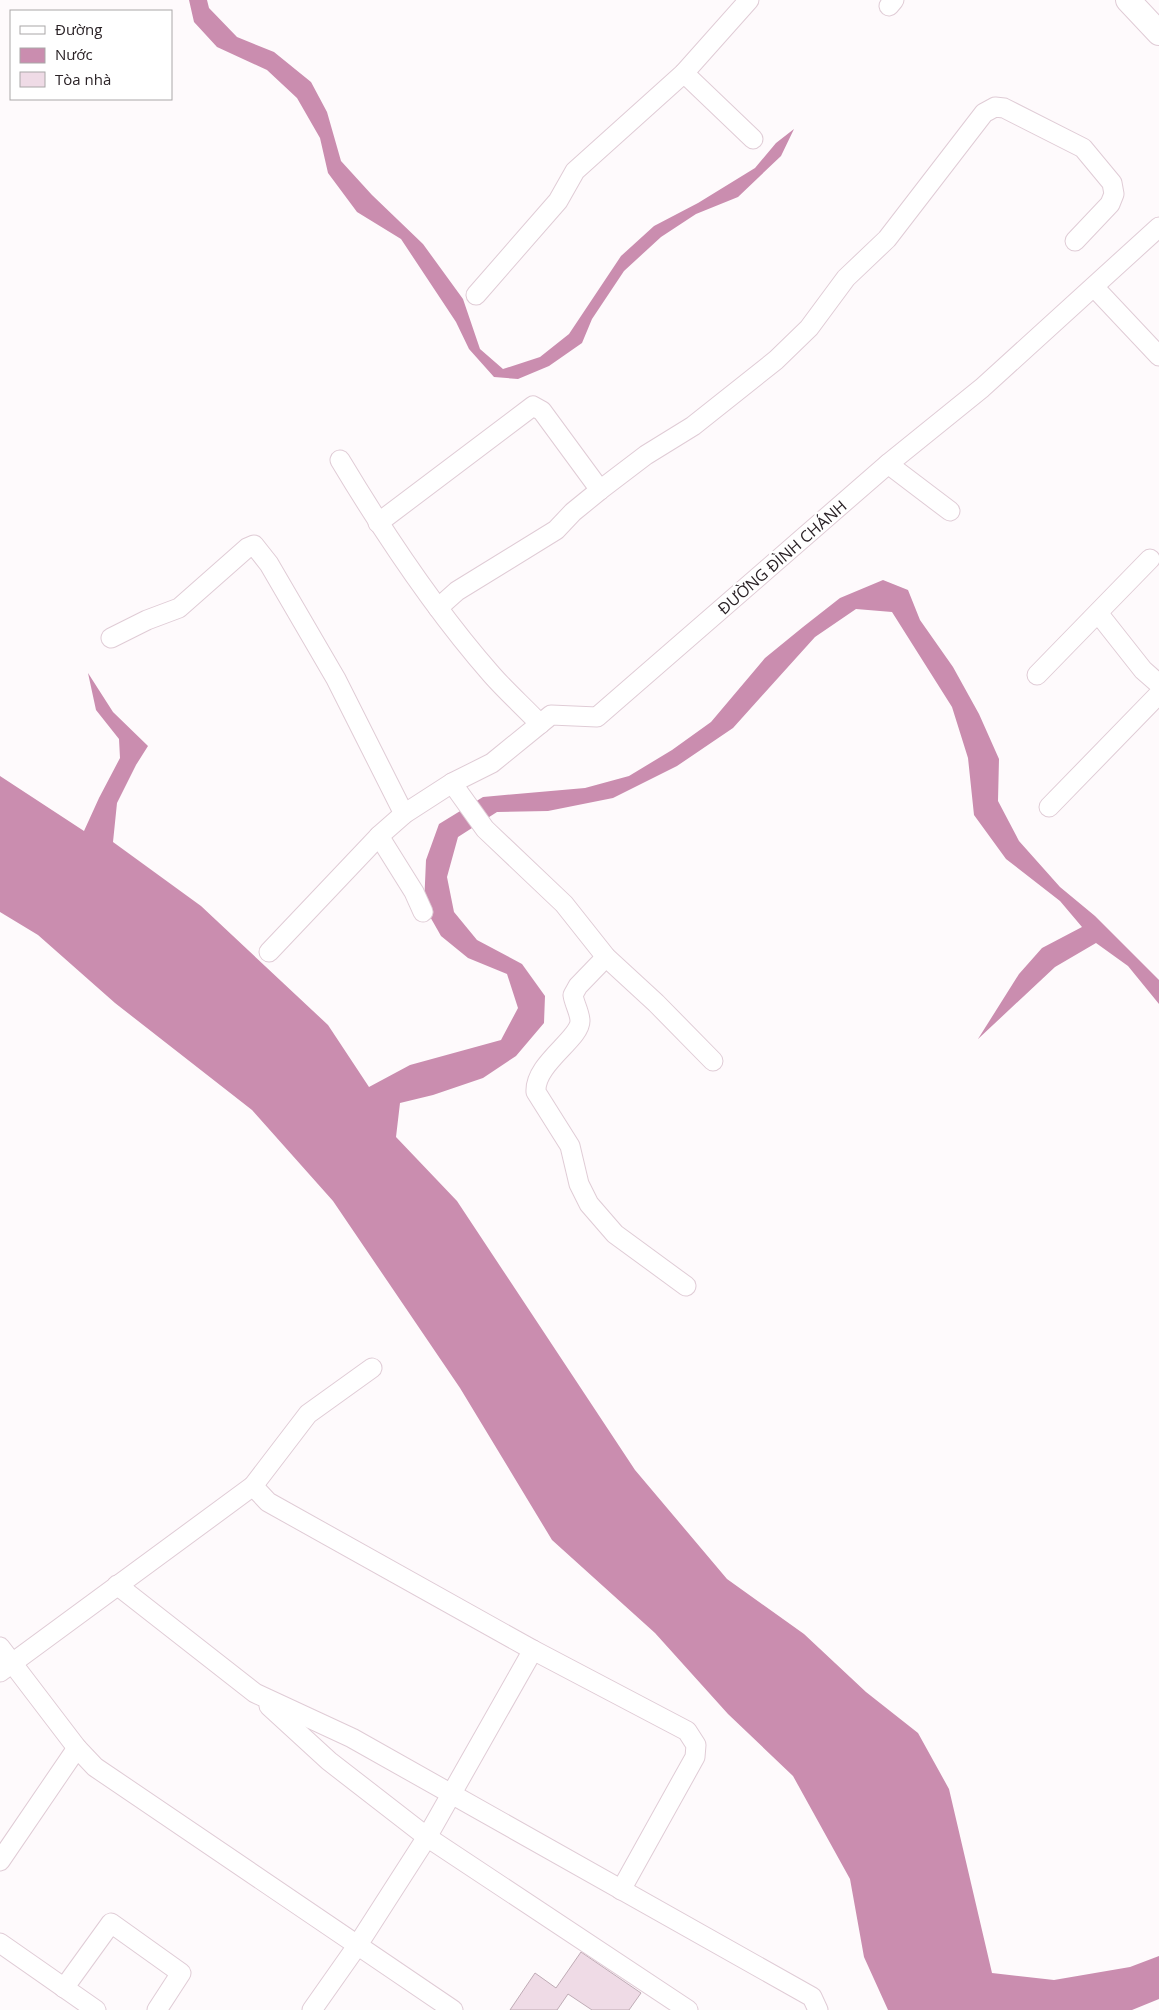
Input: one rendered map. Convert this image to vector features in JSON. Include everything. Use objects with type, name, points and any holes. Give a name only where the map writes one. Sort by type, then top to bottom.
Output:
[{"type":"main road","points":[[1128,0],[1159,33]]},
{"type":"street","points":[[476,295],[558,201],[575,172],[684,73],[749,0]]},
{"type":"street","points":[[684,73],[753,139]]},
{"type":"street","points":[[438,608],[457,591],[556,530],[573,512],[600,490],[646,455],[693,426],[776,360],[808,328],[846,278],[887,239],[984,113],[995,107],[1004,108],[1083,148],[1112,183],[1114,194],[1110,204],[1075,241]]},
{"type":"street","name":"ĐƯỜNG ĐÌNH CHÁNH","points":[[269,952],[379,836],[404,814],[452,783],[492,763],[551,715],[597,717],[888,464],[982,388],[1159,227]]},
{"type":"street","points":[[1094,287],[1159,356]]},
{"type":"street","points":[[378,523],[533,406],[542,411],[600,490]]},
{"type":"street","points":[[340,460],[378,523],[438,608],[492,675],[540,724]]},
{"type":"street","points":[[888,464],[950,511]]},
{"type":"street","points":[[112,638],[147,620],[179,608],[250,545],[254,545],[269,564],[336,679],[404,814]]},
{"type":"street","points":[[1037,675],[1150,559]]},
{"type":"street","points":[[1098,613],[1127,651],[1159,684]]},
{"type":"street","points":[[1049,807],[1159,694]]},
{"type":"street","points":[[452,783],[481,824],[564,904],[606,957],[656,1003],[713,1062]]},
{"type":"street","points":[[379,836],[414,892],[423,912]]},
{"type":"street","points":[[606,957],[578,986],[573,995],[580,1022],[578,1027],[554,1055],[536,1084],[536,1092],[570,1146],[579,1184],[589,1204],[615,1234],[686,1286]]},
{"type":"street","points":[[6,1667],[253,1486],[308,1414],[372,1368]]},
{"type":"street","points":[[253,1486],[268,1502],[534,1650],[686,1731],[696,1745],[695,1757],[621,1890]]},
{"type":"street","points":[[118,1585],[255,1693],[329,1761],[427,1837],[688,2010]]},
{"type":"street","points":[[0,1647],[6,1667],[95,1766],[453,2010]]},
{"type":"street","points":[[312,2010],[358,1946],[427,1837],[534,1650]]},
{"type":"street","points":[[255,1693],[352,1738],[452,1793],[812,1998],[818,2010]]},
{"type":"street","points":[[0,1862],[77,1748]]},
{"type":"street","points":[[64,1988],[111,1923],[181,1973],[157,2010]]},
{"type":"street","points":[[0,1943],[96,2010]]},
{"type":"water","points":[[189,0],[207,0],[209,8],[237,37],[274,52],[311,82],[327,112],[341,161],[372,195],[423,244],[463,299],[480,349],[503,369],[540,357],[569,334],[621,256],[654,226],[698,203],[755,168],[776,143],[794,129],[781,156],[738,197],[696,214],[661,237],[624,271],[592,319],[582,343],[549,366],[518,379],[494,377],[469,349],[456,322],[401,239],[357,212],[328,173],[320,138],[297,98],[267,70],[217,47],[194,22]]},
{"type":"water","points":[[883,580],[908,590],[920,620],[953,667],[979,714],[999,759],[998,801],[1019,841],[1060,887],[1095,916],[1159,980],[1159,1004],[1128,966],[1096,943],[1055,967],[978,1039],[1019,974],[1042,948],[1082,927],[1060,901],[1006,859],[974,815],[968,758],[952,707],[892,612],[856,609],[815,637],[733,728],[677,766],[613,798],[548,811],[497,812],[458,837],[447,877],[454,912],[477,940],[522,964],[545,996],[544,1023],[516,1056],[483,1078],[433,1095],[400,1103],[396,1137],[457,1201],[635,1470],[727,1579],[804,1634],[866,1692],[918,1733],[949,1789],[992,1973],[1054,1980],[1130,1967],[1159,1956],[1159,1999],[1132,2010],[888,2010],[864,1957],[850,1879],[793,1776],[728,1714],[655,1633],[552,1540],[460,1388],[333,1201],[252,1110],[115,1003],[38,935],[0,912],[0,776],[84,831],[120,758],[119,739],[96,710],[88,673],[113,712],[148,746],[117,803],[113,842],[201,906],[328,1025],[369,1087],[410,1065],[501,1040],[518,1008],[507,974],[468,958],[441,936],[424,906],[426,860],[439,824],[483,797],[585,788],[629,776],[672,750],[711,722],[765,658],[840,598]]},
{"type":"building","points":[[581,1952],[641,1993],[629,2010],[592,2010],[568,1994],[557,2010],[510,2010],[535,1973],[556,1988]]}]
